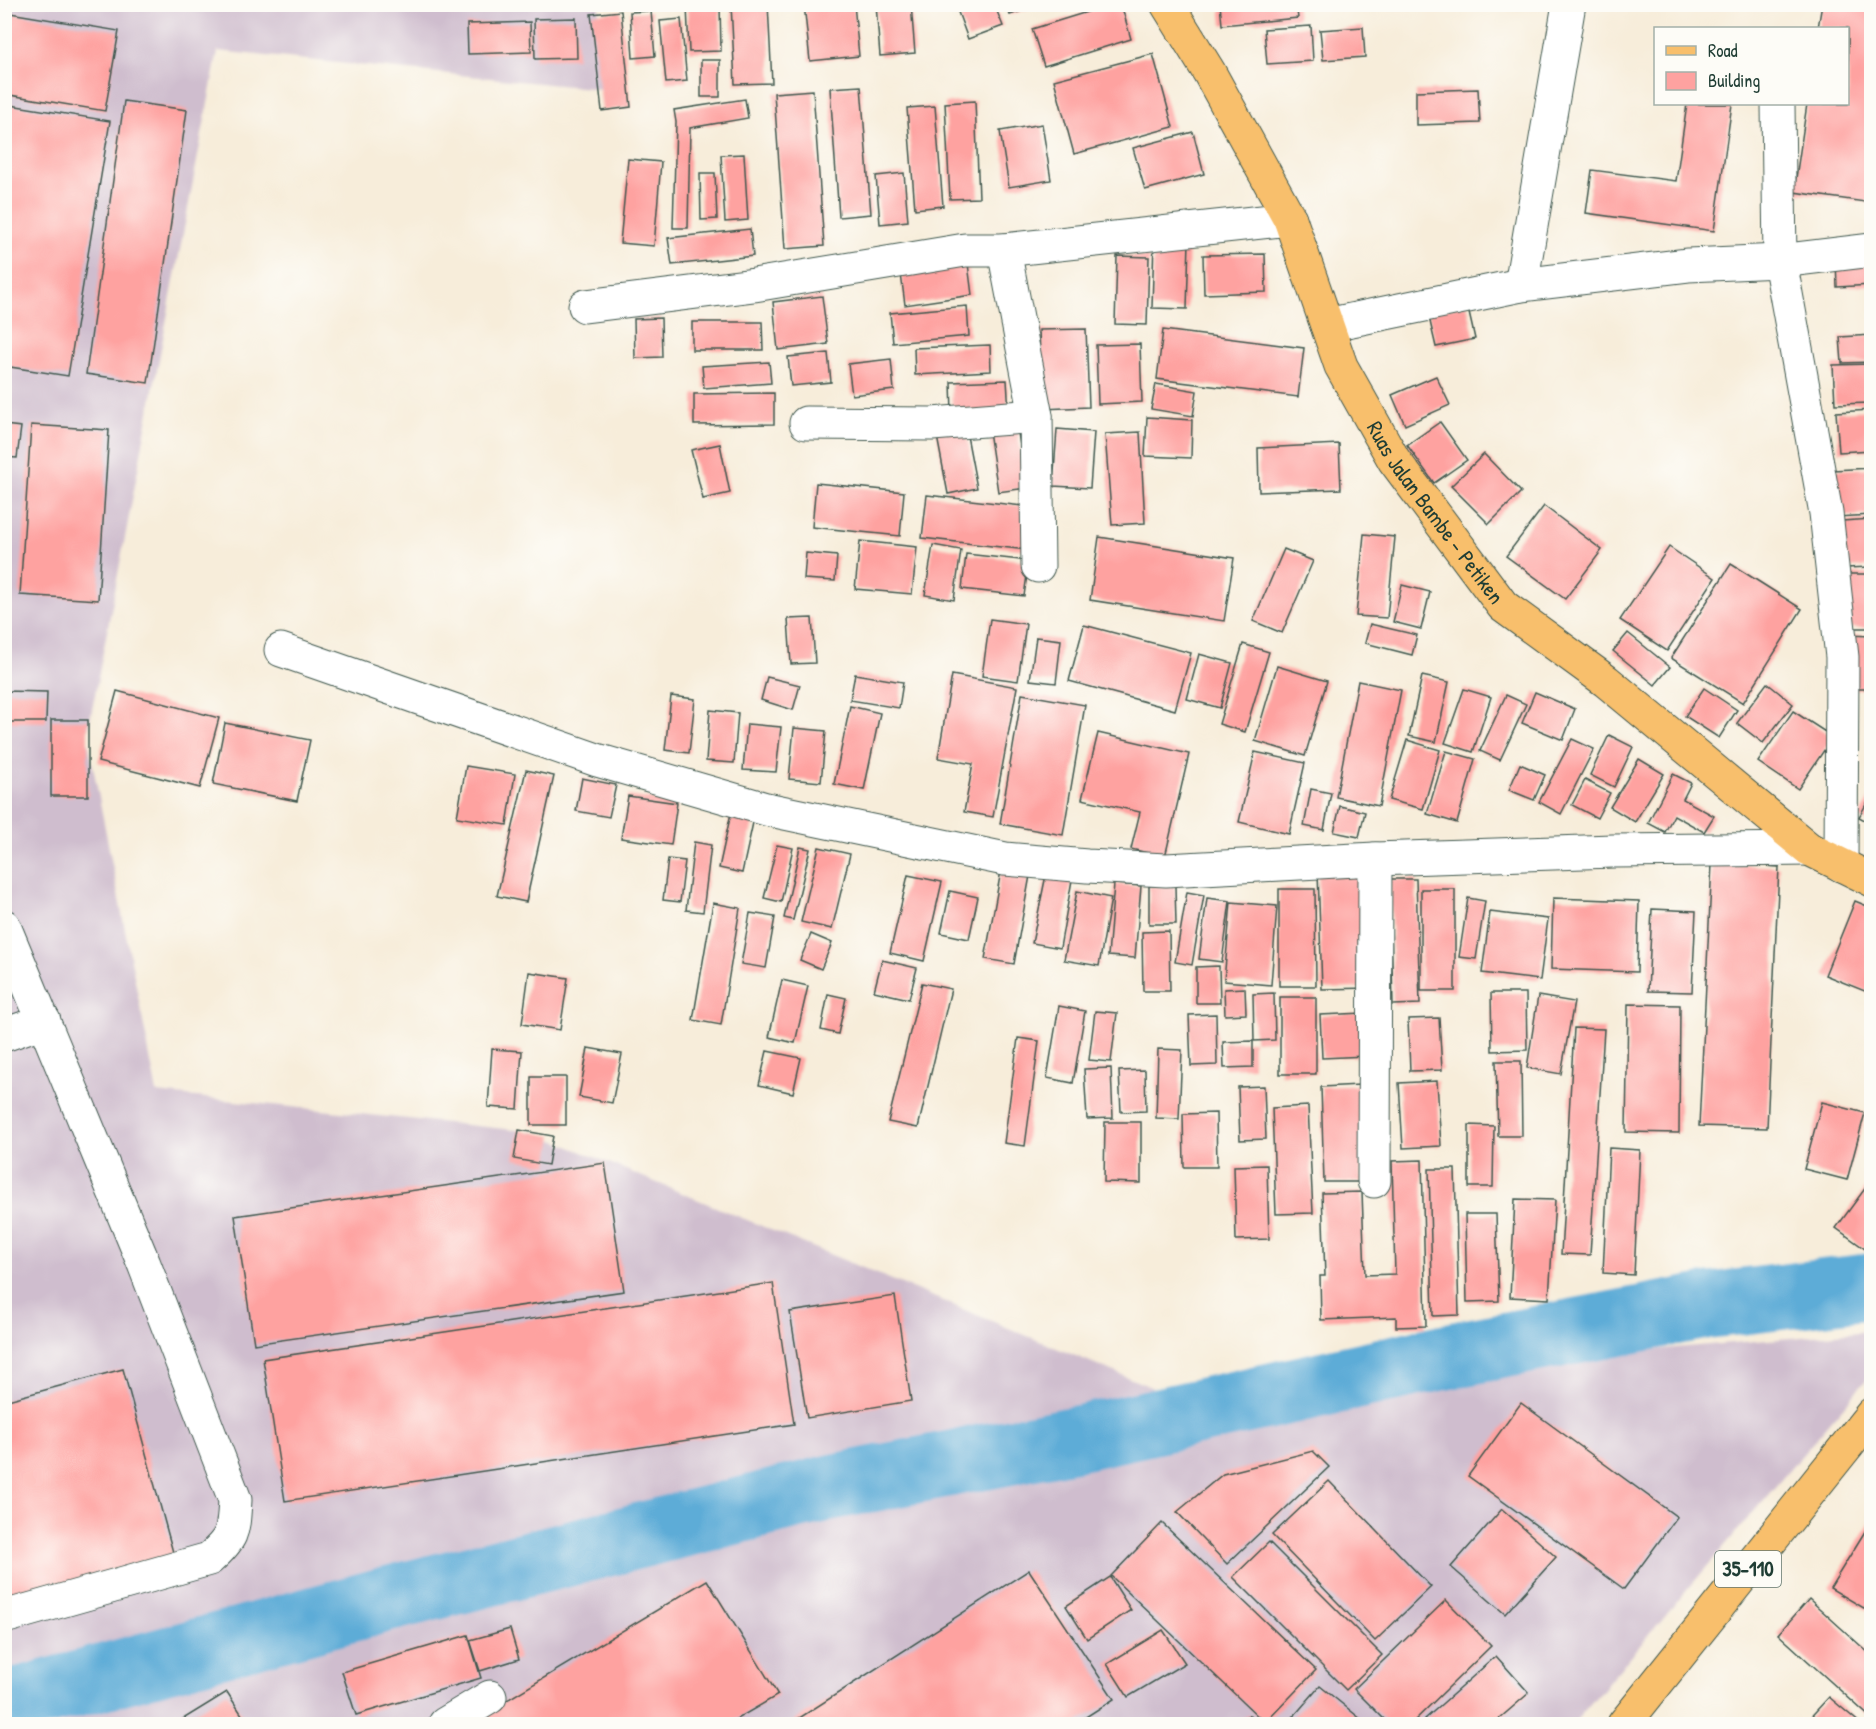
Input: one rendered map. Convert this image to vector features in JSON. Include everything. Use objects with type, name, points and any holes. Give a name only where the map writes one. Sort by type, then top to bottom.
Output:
[{"type":"main road","name":"Ruas Jalan Bambe - Petiken","points":[[1167,4],[1209,72],[1290,219],[1341,366],[1394,460],[1503,606],[1606,681],[1809,849],[1872,880]]},
{"type":"main road","name":"35-110","points":[[1624,1725],[1872,1414]]},
{"type":"street","points":[[1521,285],[1569,4]]},
{"type":"street","points":[[1778,105],[1780,261],[1826,513],[1842,657],[1841,865]]},
{"type":"street","points":[[585,306],[754,285],[965,250],[1004,250],[1290,219]]},
{"type":"street","points":[[1004,250],[1036,416],[1038,566]]},
{"type":"street","points":[[1327,325],[1521,285],[1688,266],[1780,261],[1872,250]]},
{"type":"street","points":[[806,423],[932,424],[1036,416]]},
{"type":"street","points":[[281,650],[597,760],[766,809],[1005,859],[1167,870],[1613,850],[1809,849]]},
{"type":"street","points":[[1374,1181],[1375,859]]},
{"type":"street","points":[[4,926],[144,1264],[235,1500],[233,1528],[225,1545],[209,1559],[4,1617]]},
{"type":"street","points":[[4,1035],[44,1021]]},
{"type":"street","points":[[445,1725],[490,1697]]},
{"type":"shaded area","points":[[5,5],[599,5],[600,89],[218,51],[87,736],[157,1093],[534,1132],[1163,1392],[1871,1331],[1871,1374],[1573,1724],[5,1724]]},
{"type":"building","points":[[731,4],[768,4],[772,83],[735,84]]},
{"type":"building","points":[[804,4],[854,4],[859,56],[810,61]]},
{"type":"building","points":[[876,4],[911,4],[915,53],[880,56]]},
{"type":"building","points":[[955,4],[994,4],[1003,26],[968,39]]},
{"type":"building","points":[[1006,4],[1039,4],[1039,5],[1010,15]]},
{"type":"building","points":[[1113,4],[1121,4],[1131,39],[1044,66],[1032,29]]},
{"type":"building","points":[[1220,4],[1296,4],[1298,18],[1222,25]]},
{"type":"building","points":[[1822,4],[1872,4],[1872,203],[1794,192],[1807,105],[1849,105],[1849,27],[1818,27]]},
{"type":"building","points":[[720,5],[721,51],[689,52],[687,6]]},
{"type":"building","points":[[621,11],[631,107],[602,111],[591,14]]},
{"type":"building","points":[[651,11],[655,56],[633,58],[630,12]]},
{"type":"building","points":[[4,12],[119,31],[105,111],[4,94]]},
{"type":"building","points":[[576,18],[577,58],[535,59],[534,19]]},
{"type":"building","points":[[681,19],[687,81],[666,83],[660,21]]},
{"type":"building","points":[[530,22],[531,52],[468,54],[467,24]]},
{"type":"building","points":[[1311,26],[1313,61],[1267,64],[1264,29]]},
{"type":"building","points":[[1363,27],[1365,57],[1323,60],[1320,30]]},
{"type":"building","points":[[1153,54],[1173,127],[1074,154],[1054,80]]},
{"type":"building","points":[[701,60],[720,60],[720,97],[701,97]]},
{"type":"building","points":[[861,86],[871,214],[839,217],[830,88]]},
{"type":"building","points":[[1478,89],[1480,123],[1416,125],[1416,91]]},
{"type":"building","points":[[813,90],[824,246],[785,249],[774,93]]},
{"type":"building","points":[[745,99],[748,118],[690,128],[688,228],[673,228],[676,122],[674,110]]},
{"type":"building","points":[[124,101],[187,110],[148,383],[86,374]]},
{"type":"building","points":[[975,101],[979,198],[950,199],[945,103]]},
{"type":"building","points":[[4,104],[110,121],[68,376],[4,366]]},
{"type":"building","points":[[1687,105],[1732,105],[1714,231],[1586,213],[1592,170],[1676,181]]},
{"type":"building","points":[[935,106],[943,206],[915,209],[907,108]]},
{"type":"building","points":[[1042,124],[1051,180],[1009,187],[1000,131]]},
{"type":"building","points":[[1193,132],[1204,174],[1145,190],[1133,148]]},
{"type":"building","points":[[744,154],[748,220],[725,222],[721,155]]},
{"type":"building","points":[[628,159],[661,162],[654,246],[620,243]]},
{"type":"building","points":[[700,173],[715,173],[717,219],[701,220]]},
{"type":"building","points":[[904,173],[908,221],[880,224],[876,176]]},
{"type":"building","points":[[750,229],[753,256],[672,265],[668,238]]},
{"type":"building","points":[[1154,240],[1189,241],[1187,309],[1152,308]]},
{"type":"building","points":[[1265,254],[1266,292],[1204,294],[1203,255]]},
{"type":"building","points":[[967,256],[972,295],[905,305],[900,266]]},
{"type":"building","points":[[1117,256],[1149,257],[1147,325],[1115,324]]},
{"type":"building","points":[[1872,257],[1872,285],[1837,287],[1836,259]]},
{"type":"building","points":[[822,296],[828,344],[778,350],[773,302]]},
{"type":"building","points":[[1467,304],[1475,339],[1436,347],[1428,313]]},
{"type":"building","points":[[967,306],[969,336],[893,343],[890,313]]},
{"type":"building","points":[[661,318],[662,357],[635,358],[634,319]]},
{"type":"building","points":[[692,322],[762,322],[763,350],[692,350]]},
{"type":"building","points":[[1086,329],[1089,407],[1042,409],[1039,330]]},
{"type":"building","points":[[1163,330],[1304,348],[1298,397],[1157,379]]},
{"type":"building","points":[[1872,335],[1872,362],[1842,363],[1840,337]]},
{"type":"building","points":[[1140,344],[1142,402],[1098,404],[1096,345]]},
{"type":"building","points":[[990,345],[991,371],[915,375],[914,348]]},
{"type":"building","points":[[828,353],[831,382],[791,386],[788,357]]},
{"type":"building","points":[[891,359],[894,390],[852,395],[848,364]]},
{"type":"building","points":[[769,362],[771,383],[704,388],[702,366]]},
{"type":"building","points":[[1872,364],[1872,403],[1835,404],[1833,365]]},
{"type":"building","points":[[1436,376],[1450,405],[1405,425],[1392,395]]},
{"type":"building","points":[[1007,380],[1009,412],[952,414],[951,382]]},
{"type":"building","points":[[1156,384],[1197,391],[1193,416],[1151,409]]},
{"type":"building","points":[[774,393],[774,424],[694,425],[694,394]]},
{"type":"building","points":[[1872,410],[1872,450],[1839,452],[1836,412]]},
{"type":"building","points":[[1147,417],[1192,420],[1191,458],[1145,456]]},
{"type":"building","points":[[1016,419],[1026,488],[998,492],[988,424]]},
{"type":"building","points":[[1440,422],[1467,460],[1434,483],[1407,445]]},
{"type":"building","points":[[4,425],[21,427],[17,458],[4,457]]},
{"type":"building","points":[[31,425],[109,430],[98,600],[20,595]]},
{"type":"building","points":[[965,425],[977,488],[948,494],[936,431]]},
{"type":"building","points":[[1057,429],[1094,432],[1090,488],[1053,486]]},
{"type":"building","points":[[1140,432],[1145,523],[1112,525],[1105,434]]},
{"type":"building","points":[[720,444],[730,493],[703,499],[691,450]]},
{"type":"building","points":[[1339,444],[1341,489],[1259,492],[1258,448]]},
{"type":"building","points":[[1484,454],[1521,492],[1489,524],[1451,486]]},
{"type":"building","points":[[1872,468],[1872,515],[1836,517],[1833,470]]},
{"type":"building","points":[[816,483],[904,492],[900,536],[812,527]]},
{"type":"building","points":[[927,495],[1032,507],[1027,550],[922,538]]},
{"type":"building","points":[[1544,506],[1602,550],[1565,599],[1506,556]]},
{"type":"building","points":[[1872,519],[1872,567],[1845,568],[1842,521]]},
{"type":"building","points":[[1364,534],[1395,537],[1387,618],[1356,616]]},
{"type":"building","points":[[1099,537],[1234,558],[1224,621],[1090,600]]},
{"type":"building","points":[[860,541],[917,547],[912,594],[855,589]]},
{"type":"building","points":[[933,545],[961,550],[954,600],[925,595]]},
{"type":"building","points":[[1669,547],[1715,578],[1667,651],[1620,620]]},
{"type":"building","points":[[1284,549],[1313,561],[1282,633],[1253,621]]},
{"type":"building","points":[[806,553],[837,556],[835,581],[804,579]]},
{"type":"building","points":[[966,554],[1029,561],[1024,596],[962,589]]},
{"type":"building","points":[[1731,564],[1802,609],[1743,703],[1671,658]]},
{"type":"building","points":[[1845,574],[1872,574],[1872,628],[1844,628]]},
{"type":"building","points":[[1402,585],[1430,592],[1421,629],[1393,622]]},
{"type":"building","points":[[812,618],[815,663],[791,664],[788,619]]},
{"type":"building","points":[[990,619],[1026,624],[1018,681],[982,676]]},
{"type":"building","points":[[1370,624],[1417,635],[1412,655],[1365,643]]},
{"type":"building","points":[[1084,625],[1191,653],[1175,710],[1069,681]]},
{"type":"building","points":[[1628,633],[1670,667],[1655,685],[1613,651]]},
{"type":"building","points":[[1848,635],[1872,636],[1872,689],[1847,689]]},
{"type":"building","points":[[1036,637],[1061,640],[1056,683],[1030,680]]},
{"type":"building","points":[[1243,644],[1269,652],[1245,732],[1219,724]]},
{"type":"building","points":[[1199,654],[1232,663],[1220,708],[1187,699]]},
{"type":"building","points":[[1277,666],[1327,681],[1305,756],[1255,741]]},
{"type":"building","points":[[855,674],[903,682],[899,708],[850,700]]},
{"type":"building","points":[[952,675],[1017,687],[993,817],[964,812],[973,764],[938,758]]},
{"type":"building","points":[[1422,676],[1449,682],[1436,742],[1409,736]]},
{"type":"building","points":[[767,677],[800,685],[793,710],[761,700]]},
{"type":"building","points":[[1358,681],[1401,690],[1379,806],[1336,797]]},
{"type":"building","points":[[1767,683],[1793,704],[1763,743],[1737,723]]},
{"type":"building","points":[[1704,688],[1737,710],[1719,738],[1685,716]]},
{"type":"building","points":[[1464,689],[1491,697],[1473,752],[1445,743]]},
{"type":"building","points":[[4,691],[47,692],[46,722],[4,722]]},
{"type":"building","points":[[117,691],[219,718],[200,788],[98,762]]},
{"type":"building","points":[[1535,692],[1575,709],[1563,740],[1522,723]]},
{"type":"building","points":[[1022,694],[1085,705],[1063,835],[1000,824]]},
{"type":"building","points":[[1506,695],[1526,704],[1500,760],[1480,751]]},
{"type":"building","points":[[671,696],[695,699],[689,753],[665,750]]},
{"type":"building","points":[[850,706],[880,713],[864,790],[834,784]]},
{"type":"building","points":[[710,710],[738,713],[734,763],[706,761]]},
{"type":"building","points":[[1793,711],[1833,737],[1798,789],[1758,762]]},
{"type":"building","points":[[51,720],[88,720],[88,796],[51,796]]},
{"type":"building","points":[[225,723],[310,740],[297,801],[213,784]]},
{"type":"building","points":[[747,724],[781,727],[776,772],[743,770]]},
{"type":"building","points":[[794,728],[826,731],[821,782],[789,779]]},
{"type":"building","points":[[1098,733],[1189,754],[1165,857],[1131,849],[1140,812],[1082,799]]},
{"type":"building","points":[[1609,735],[1633,747],[1614,787],[1590,775]]},
{"type":"building","points":[[1572,739],[1594,749],[1561,814],[1539,802]]},
{"type":"building","points":[[1407,740],[1440,750],[1423,809],[1389,800]]},
{"type":"building","points":[[1446,751],[1475,759],[1457,823],[1427,814]]},
{"type":"building","points":[[1255,752],[1305,763],[1289,834],[1239,822]]},
{"type":"building","points":[[1639,759],[1664,774],[1635,822],[1610,807]]},
{"type":"building","points":[[1520,764],[1545,775],[1534,800],[1509,790]]},
{"type":"building","points":[[466,766],[515,774],[507,825],[457,817]]},
{"type":"building","points":[[526,770],[554,776],[526,902],[497,896]]},
{"type":"building","points":[[1673,774],[1691,783],[1683,799],[1714,816],[1704,832],[1674,815],[1665,832],[1648,823]]},
{"type":"building","points":[[582,778],[616,785],[609,817],[576,811]]},
{"type":"building","points":[[1585,780],[1610,793],[1597,818],[1572,805]]},
{"type":"building","points":[[1311,789],[1331,793],[1324,830],[1304,826]]},
{"type":"building","points":[[1872,794],[1872,824],[1859,817]]},
{"type":"building","points":[[628,796],[677,803],[671,845],[621,838]]},
{"type":"building","points":[[1340,806],[1365,812],[1359,837],[1334,832]]},
{"type":"building","points":[[731,813],[754,818],[742,873],[719,868]]},
{"type":"building","points":[[694,842],[711,845],[703,912],[686,910]]},
{"type":"building","points":[[777,845],[793,848],[781,902],[764,898]]},
{"type":"building","points":[[800,847],[810,849],[793,920],[784,918]]},
{"type":"building","points":[[819,847],[850,854],[832,929],[801,922]]},
{"type":"building","points":[[668,859],[685,861],[680,902],[663,900]]},
{"type":"building","points":[[1712,863],[1779,867],[1767,1128],[1699,1126]]},
{"type":"building","points":[[1002,865],[1031,870],[1014,964],[985,959]]},
{"type":"building","points":[[1367,871],[1371,988],[1322,989],[1318,873]]},
{"type":"building","points":[[908,875],[942,882],[924,961],[890,953]]},
{"type":"building","points":[[1046,875],[1072,880],[1060,948],[1032,943]]},
{"type":"building","points":[[1390,879],[1416,879],[1420,1004],[1393,1005]]},
{"type":"building","points":[[1114,884],[1141,886],[1135,958],[1108,956]]},
{"type":"building","points":[[1149,886],[1175,886],[1176,924],[1149,924]]},
{"type":"building","points":[[1279,889],[1315,889],[1316,986],[1279,986]]},
{"type":"building","points":[[1421,889],[1455,889],[1455,991],[1421,991]]},
{"type":"building","points":[[950,891],[978,897],[969,939],[941,933]]},
{"type":"building","points":[[1077,891],[1111,898],[1099,966],[1064,960]]},
{"type":"building","points":[[1187,892],[1204,895],[1192,965],[1175,962]]},
{"type":"building","points":[[1207,898],[1230,901],[1222,962],[1199,959]]},
{"type":"building","points":[[1468,898],[1485,901],[1476,959],[1459,957]]},
{"type":"building","points":[[1553,898],[1639,901],[1637,972],[1551,969]]},
{"type":"building","points":[[1855,901],[1872,908],[1872,994],[1825,975]]},
{"type":"building","points":[[1231,902],[1277,906],[1271,985],[1224,981]]},
{"type":"building","points":[[713,903],[740,908],[721,1025],[693,1020]]},
{"type":"building","points":[[1652,909],[1696,911],[1692,992],[1648,991]]},
{"type":"building","points":[[1490,912],[1548,919],[1540,980],[1482,973]]},
{"type":"building","points":[[750,913],[775,917],[766,968],[741,964]]},
{"type":"building","points":[[1169,931],[1170,991],[1143,991],[1142,932]]},
{"type":"building","points":[[811,934],[832,943],[821,969],[800,960]]},
{"type":"building","points":[[882,960],[917,968],[909,999],[874,991]]},
{"type":"building","points":[[1219,966],[1220,1003],[1196,1003],[1196,967]]},
{"type":"building","points":[[529,972],[568,978],[560,1030],[522,1024]]},
{"type":"building","points":[[782,980],[808,986],[795,1043],[769,1037]]},
{"type":"building","points":[[922,983],[951,989],[918,1128],[888,1122]]},
{"type":"building","points":[[1245,988],[1246,1014],[1225,1015],[1224,989]]},
{"type":"building","points":[[1274,993],[1275,1040],[1254,1041],[1253,994]]},
{"type":"building","points":[[1491,993],[1526,993],[1527,1050],[1492,1051]]},
{"type":"building","points":[[828,994],[846,998],[838,1034],[821,1030]]},
{"type":"building","points":[[1538,996],[1574,1002],[1561,1074],[1527,1068]]},
{"type":"building","points":[[1280,997],[1316,997],[1316,1074],[1280,1074]]},
{"type":"building","points":[[1628,1004],[1680,1005],[1679,1133],[1626,1132]]},
{"type":"building","points":[[1059,1006],[1085,1011],[1073,1083],[1047,1078]]},
{"type":"building","points":[[1095,1011],[1117,1013],[1111,1062],[1089,1060]]},
{"type":"building","points":[[1364,1013],[1366,1056],[1322,1058],[1320,1015]]},
{"type":"building","points":[[1216,1014],[1217,1065],[1191,1066],[1189,1015]]},
{"type":"building","points":[[1439,1018],[1442,1070],[1410,1071],[1408,1019]]},
{"type":"building","points":[[1574,1028],[1604,1029],[1590,1255],[1561,1254]]},
{"type":"building","points":[[1018,1038],[1039,1041],[1025,1146],[1004,1143]]},
{"type":"building","points":[[1253,1041],[1253,1067],[1224,1068],[1223,1042]]},
{"type":"building","points":[[588,1048],[622,1054],[612,1103],[579,1097]]},
{"type":"building","points":[[492,1049],[522,1051],[518,1109],[488,1107]]},
{"type":"building","points":[[1158,1049],[1182,1050],[1179,1119],[1156,1118]]},
{"type":"building","points":[[767,1051],[801,1058],[793,1093],[759,1085]]},
{"type":"building","points":[[1496,1061],[1521,1061],[1522,1136],[1498,1136]]},
{"type":"building","points":[[1111,1068],[1113,1118],[1087,1119],[1084,1069]]},
{"type":"building","points":[[1145,1070],[1146,1111],[1121,1112],[1119,1071]]},
{"type":"building","points":[[531,1077],[566,1077],[566,1125],[531,1125]]},
{"type":"building","points":[[1437,1081],[1441,1146],[1403,1148],[1399,1083]]},
{"type":"building","points":[[1360,1085],[1362,1182],[1324,1182],[1321,1087]]},
{"type":"building","points":[[1264,1086],[1266,1139],[1240,1140],[1238,1087]]},
{"type":"building","points":[[1822,1102],[1865,1113],[1847,1180],[1804,1169]]},
{"type":"building","points":[[1308,1106],[1313,1213],[1276,1214],[1272,1108]]},
{"type":"building","points":[[1216,1113],[1217,1167],[1184,1167],[1183,1114]]},
{"type":"building","points":[[1105,1122],[1141,1122],[1141,1183],[1104,1182]]},
{"type":"building","points":[[1469,1125],[1494,1126],[1493,1187],[1469,1187]]},
{"type":"building","points":[[519,1130],[553,1136],[548,1165],[514,1159]]},
{"type":"building","points":[[1609,1148],[1640,1150],[1634,1275],[1603,1273]]},
{"type":"building","points":[[1422,1160],[1426,1326],[1396,1327],[1396,1317],[1321,1320],[1320,1276],[1325,1276],[1322,1193],[1362,1192],[1365,1275],[1395,1274],[1392,1161]]},
{"type":"building","points":[[605,1163],[624,1291],[254,1344],[235,1216]]},
{"type":"building","points":[[1267,1165],[1269,1239],[1236,1240],[1234,1166]]},
{"type":"building","points":[[1429,1169],[1455,1169],[1459,1315],[1433,1316]]},
{"type":"building","points":[[1872,1179],[1872,1254],[1836,1228]]},
{"type":"building","points":[[1515,1199],[1555,1200],[1549,1299],[1510,1297]]},
{"type":"building","points":[[1465,1214],[1496,1214],[1499,1301],[1467,1302]]},
{"type":"building","points":[[773,1283],[794,1424],[285,1501],[263,1359]]},
{"type":"building","points":[[895,1296],[911,1401],[807,1418],[790,1312]]},
{"type":"building","points":[[123,1369],[174,1556],[4,1602],[4,1401]]},
{"type":"building","points":[[1521,1403],[1677,1517],[1624,1589],[1468,1476]]},
{"type":"building","points":[[1313,1451],[1329,1467],[1227,1564],[1177,1512],[1223,1474]]},
{"type":"building","points":[[1329,1481],[1431,1587],[1375,1641],[1272,1535]]},
{"type":"building","points":[[1502,1509],[1556,1557],[1505,1614],[1451,1567]]},
{"type":"building","points":[[1872,1520],[1872,1613],[1830,1588]]},
{"type":"building","points":[[1162,1523],[1316,1670],[1265,1723],[1111,1576]]},
{"type":"building","points":[[1269,1542],[1382,1655],[1346,1690],[1233,1577]]},
{"type":"building","points":[[1029,1570],[1114,1699],[1075,1724],[790,1724]]},
{"type":"building","points":[[1110,1577],[1131,1610],[1087,1639],[1066,1606]]},
{"type":"building","points":[[707,1580],[778,1695],[728,1724],[467,1724]]},
{"type":"building","points":[[1809,1599],[1872,1656],[1872,1719],[1778,1634]]},
{"type":"building","points":[[1446,1600],[1491,1646],[1411,1724],[1389,1724],[1354,1689]]},
{"type":"building","points":[[510,1629],[519,1659],[480,1671],[470,1640]]},
{"type":"building","points":[[1163,1630],[1185,1663],[1128,1697],[1107,1664]]},
{"type":"building","points":[[468,1635],[481,1678],[356,1715],[342,1672]]},
{"type":"building","points":[[1496,1656],[1529,1693],[1493,1724],[1430,1724],[1425,1719]]},
{"type":"building","points":[[1320,1686],[1367,1724],[1287,1724]]},
{"type":"building","points":[[227,1692],[248,1724],[175,1724]]},
{"type":"building","points":[[1829,1697],[1861,1724],[1804,1724]]},
{"type":"building","points":[[1249,1715],[1255,1724],[1233,1724]]},
{"type":"waterway","points":[[4,1704],[384,1600],[833,1487],[1084,1437],[1453,1355],[1706,1306],[1872,1286]]}]
